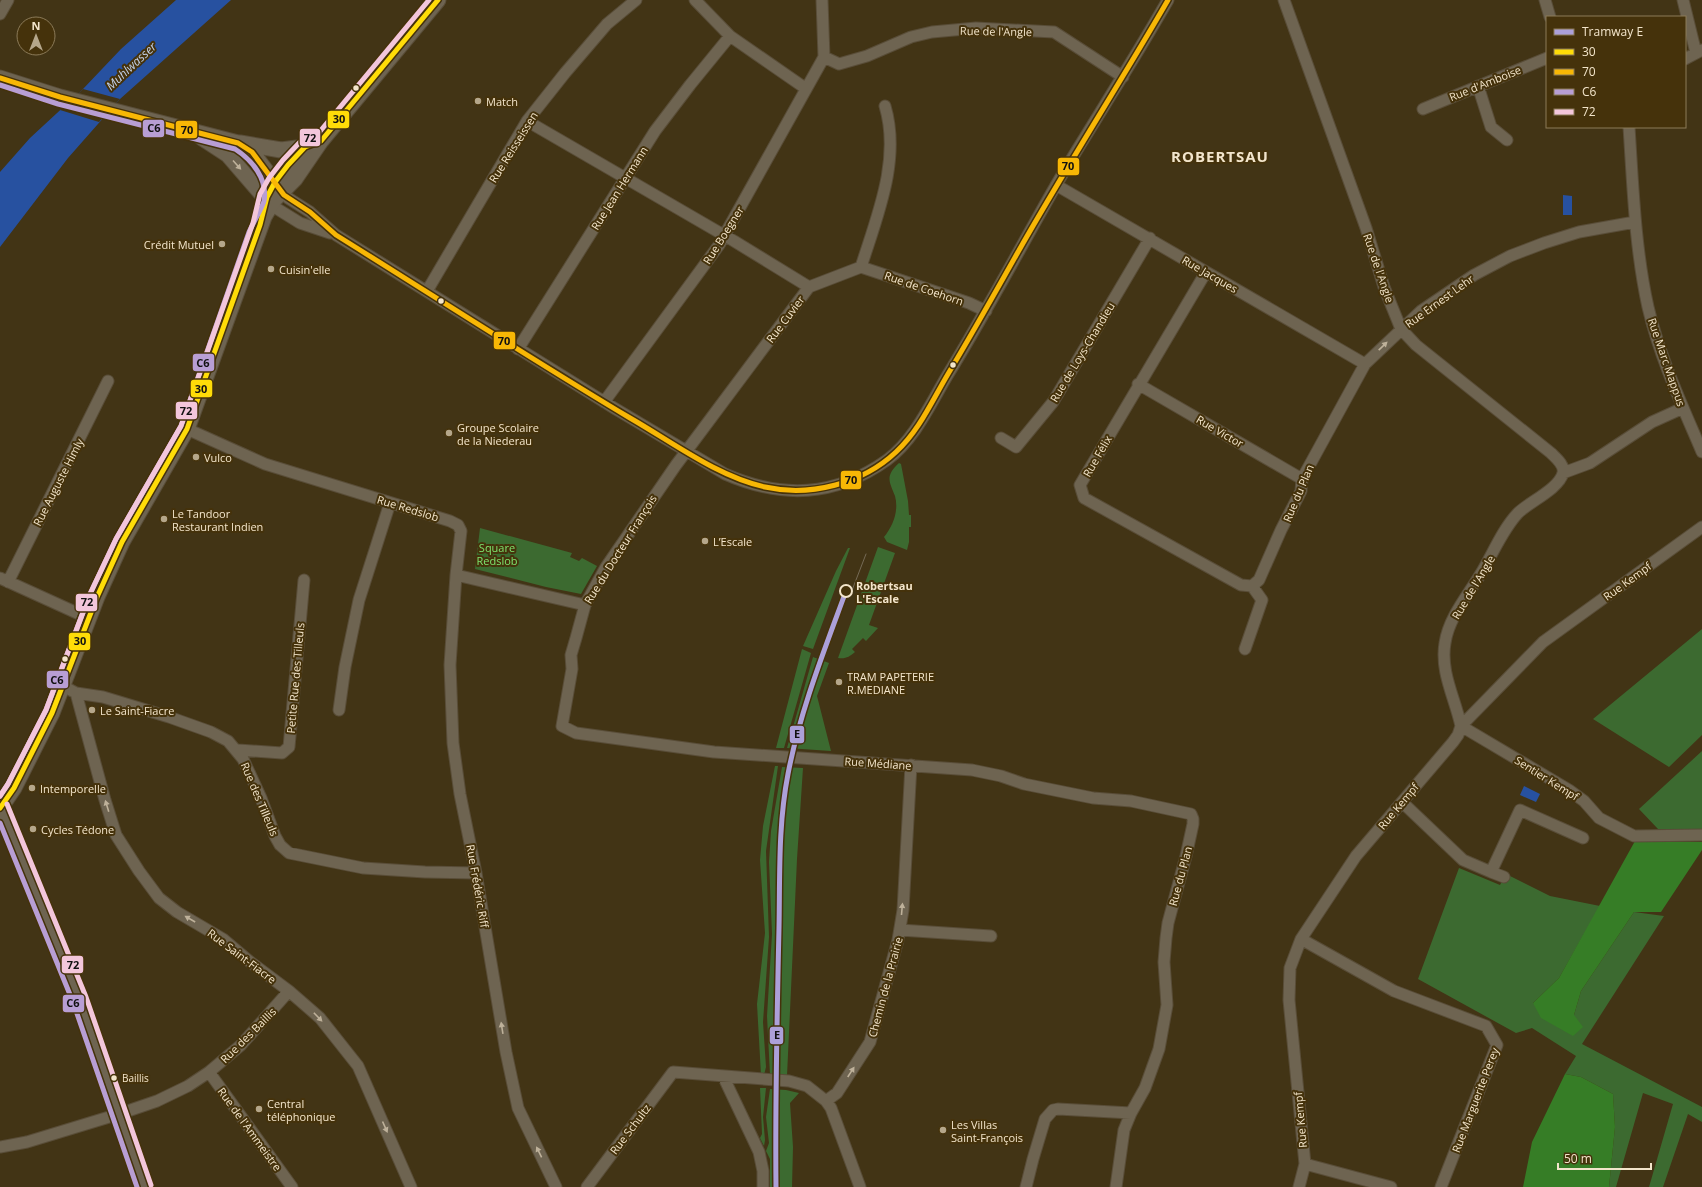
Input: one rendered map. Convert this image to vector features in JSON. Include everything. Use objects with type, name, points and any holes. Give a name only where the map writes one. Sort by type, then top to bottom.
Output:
[{"type":"main road","points":[[260,225],[258,199],[272,194],[295,178],[320,141],[438,0]]},
{"type":"main road","points":[[0,78],[60,96],[238,143],[274,150],[305,147],[320,141]]},
{"type":"main road","points":[[182,128],[200,137],[228,155],[272,194]]},
{"type":"main road","points":[[238,143],[252,152],[265,169],[272,194]]},
{"type":"main road","points":[[144,1187],[80,1000],[1,807],[14,788],[70,689],[88,618],[122,542],[187,429],[272,194],[288,165],[305,147]]},
{"type":"street","points":[[0,14],[8,0]]},
{"type":"street","name":"Rue Reisseissen","points":[[426,291],[527,121],[565,73],[607,24],[636,0]]},
{"type":"street","points":[[695,0],[730,36],[805,88]]},
{"type":"street","points":[[822,0],[824,57]]},
{"type":"street","points":[[272,194],[298,204],[310,212],[336,235],[604,402],[725,474],[742,481],[771,489],[790,491],[823,489],[840,485],[858,478],[887,459],[909,436],[922,418],[986,311],[1056,185],[1123,77],[1168,0]]},
{"type":"street","name":"Rue de l'Angle","points":[[1284,0],[1330,133],[1366,228],[1384,287],[1401,329],[1416,345],[1551,453],[1562,465],[1563,472],[1559,480],[1547,492],[1519,512],[1510,522],[1448,629],[1445,647],[1445,667],[1461,726]]},
{"type":"street","points":[[1545,0],[1550,16]]},
{"type":"street","points":[[1683,0],[1699,51],[1686,58]]},
{"type":"street","name":"Rue de l'Angle","points":[[824,57],[839,64],[867,56],[911,37],[932,32],[976,28],[1054,32],[1123,77]]},
{"type":"street","name":"Rue Jean Hermann","points":[[518,349],[660,125],[730,36]]},
{"type":"street","name":"Rue Boegner","points":[[604,402],[724,236],[805,88],[824,57]]},
{"type":"street","name":"Rue d'Amboise","points":[[1422,109],[1546,58]]},
{"type":"street","points":[[1478,86],[1491,127],[1507,140]]},
{"type":"street","points":[[861,267],[883,195],[889,168],[890,123],[885,106]]},
{"type":"street","points":[[527,121],[809,287]]},
{"type":"street","name":"Rue Marc Mappus","points":[[1629,128],[1635,222],[1648,307],[1660,348],[1702,452]]},
{"type":"street","points":[[295,178],[292,192],[298,204]]},
{"type":"street","name":"Rue Jacques","points":[[1056,185],[1150,238],[1365,364]]},
{"type":"street","points":[[272,194],[284,214]]},
{"type":"street","points":[[260,225],[266,216],[270,214],[284,214],[300,223],[336,235]]},
{"type":"street","name":"Rue Ernest Lehr","points":[[1401,329],[1421,311],[1467,279],[1510,256],[1578,232],[1635,222]]},
{"type":"street","name":"Rue de Loys-Chandieu","points":[[1001,438],[1016,447],[1053,402],[1150,238]]},
{"type":"street","name":"Rue Cuvier","points":[[686,451],[809,287],[861,267]]},
{"type":"street","name":"Rue de Coehorn","points":[[861,267],[970,303],[986,311]]},
{"type":"street","name":"Rue Félix","points":[[1206,272],[1138,384],[1080,485],[1084,498],[1241,585],[1252,586]]},
{"type":"street","name":"Rue du Plan","points":[[1252,586],[1259,580],[1281,530],[1301,491],[1302,478],[1365,364],[1401,329]]},
{"type":"street","name":"Rue Auguste Himly","points":[[4,580],[108,381]]},
{"type":"street","name":"Rue Victor","points":[[1138,384],[1302,478]]},
{"type":"street","points":[[1563,472],[1590,463],[1652,422],[1683,408]]},
{"type":"street","name":"Rue Redslob","points":[[187,429],[265,464],[450,521],[458,525],[460,531],[456,575]]},
{"type":"street","name":"Rue du Docteur François","points":[[562,726],[572,669],[571,655],[585,605],[606,567],[686,451]]},
{"type":"street","points":[[338,710],[359,600],[390,503]]},
{"type":"street","name":"Rue Kempf","points":[[1299,1187],[1305,1164],[1289,1000],[1290,968],[1301,939],[1356,856],[1453,742],[1458,735],[1461,726],[1543,642],[1702,527]]},
{"type":"street","points":[[456,575],[585,605]]},
{"type":"street","name":"Rue Frédéric Riff","points":[[456,575],[450,665],[453,743],[460,794],[476,873],[506,1052],[518,1108],[556,1187]]},
{"type":"street","points":[[4,580],[88,618]]},
{"type":"street","name":"Petite Rue des Tilleuls","points":[[238,750],[282,753],[289,747],[304,580]]},
{"type":"street","points":[[1244,649],[1262,600],[1252,586]]},
{"type":"street","name":"Rue des Tilleuls","points":[[70,689],[103,697],[190,724],[228,740],[238,750],[243,759],[261,798],[275,836],[283,850],[289,853],[363,868],[425,872],[476,873]]},
{"type":"street","name":"Rue Saint-Fiacre","points":[[70,689],[116,835],[139,871],[159,898],[178,912],[223,939],[289,991],[320,1018],[358,1066],[411,1187]]},
{"type":"street","name":"Rue Médiane","points":[[562,726],[576,733],[714,752],[972,770],[1001,776],[1024,784],[1093,798],[1131,801],[1191,814]]},
{"type":"street","name":"Sentier Kempf","points":[[1461,726],[1569,790],[1584,801],[1599,818],[1634,836],[1702,835]]},
{"type":"street","name":"Chemin de la Prairie","points":[[826,1100],[837,1094],[870,1042],[900,930],[911,765]]},
{"type":"street","points":[[1402,802],[1463,860],[1504,877]]},
{"type":"street","points":[[1491,872],[1520,810],[1583,838]]},
{"type":"street","name":"Rue du Plan","points":[[1116,1187],[1124,1130],[1131,1113],[1152,1073],[1160,1043],[1167,998],[1164,962],[1168,923],[1190,837],[1193,819],[1191,814]]},
{"type":"street","name":"Chemin de la Prairie","points":[[900,930],[991,936]]},
{"type":"street","name":"Rue Marguerite Perey","points":[[1301,939],[1394,991],[1486,1026],[1497,1045],[1441,1187]]},
{"type":"street","name":"Rue des Baillis","points":[[0,1147],[27,1142],[119,1114],[188,1086],[209,1072],[241,1045],[289,991]]},
{"type":"street","name":"Rue de l'Ammeistre","points":[[209,1072],[292,1187]]},
{"type":"street","name":"Rue Schultz","points":[[587,1187],[673,1072],[723,1076]]},
{"type":"street","points":[[763,1187],[763,1166],[759,1152],[723,1076],[789,1081],[807,1086],[826,1100],[831,1108],[860,1187]]},
{"type":"street","points":[[1026,1187],[1046,1119],[1054,1110],[1131,1113]]},
{"type":"street","points":[[1305,1164],[1391,1187]]},
{"type":"green space","points":[[899,463],[901,464],[909,515],[911,515],[911,527],[909,527],[909,542],[907,550],[887,542],[884,537],[890,528],[896,513],[896,502],[890,482],[890,475]]},
{"type":"green space","name":"Square Redslob","points":[[480,528],[572,553],[570,557],[579,561],[582,558],[597,566],[581,594],[546,587],[475,569]]},
{"type":"green space","points":[[878,547],[895,553],[869,625],[878,628],[866,641],[863,638],[852,649],[855,652],[851,655],[845,658],[838,658]]},
{"type":"green space","points":[[848,548],[850,548],[813,649],[803,646],[836,571]]},
{"type":"green space","points":[[1702,629],[1702,735],[1669,767],[1593,719]]},
{"type":"green space","points":[[802,649],[811,653],[784,748],[776,748]]},
{"type":"green space","points":[[813,657],[829,663],[817,696],[831,751],[787,748]]},
{"type":"green space","points":[[1702,751],[1702,831],[1658,829],[1639,809]]},
{"type":"green space","points":[[775,766],[778,766],[766,851],[769,937],[763,1022],[766,1067],[764,1075],[761,1075],[757,1004],[765,933],[760,860],[763,826]]},
{"type":"green space","points":[[782,767],[803,768],[797,859],[787,1076],[770,1075],[767,1016],[772,934],[769,862],[771,831]]},
{"type":"green space","points":[[1635,841],[1702,842],[1702,850],[1661,912],[1634,912],[1581,991],[1574,1015],[1583,1027],[1573,1036],[1541,1018],[1533,1003],[1559,978]]},
{"type":"green space","points":[[1459,868],[1500,885],[1506,874],[1550,896],[1600,906],[1559,978],[1533,1003],[1574,1015],[1581,991],[1634,912],[1664,916],[1582,1044],[1702,1107],[1702,1122],[1688,1114],[1663,1187],[1649,1187],[1673,1104],[1643,1093],[1616,1187],[1609,1187],[1615,1127],[1613,1094],[1581,1077],[1565,1074],[1576,1056],[1532,1028],[1516,1033],[1418,979]]},
{"type":"green space","points":[[1565,1074],[1581,1077],[1613,1094],[1615,1127],[1609,1187],[1523,1187],[1532,1142]]},
{"type":"green space","points":[[760,1088],[766,1088],[763,1117],[765,1140],[764,1146],[760,1138],[762,1134]]},
{"type":"green space","points":[[770,1089],[799,1093],[790,1103],[793,1147],[792,1187],[770,1187],[770,1159],[766,1151],[769,1143],[766,1117]]},
{"type":"water","name":"Muhlwasser","points":[[176,0],[231,0],[120,99],[68,158],[0,247],[0,172],[30,138],[83,89],[121,49]]},
{"type":"water","points":[[1563,195],[1572,196],[1572,215],[1563,215]]},
{"type":"water","points":[[1524,786],[1540,794],[1536,802],[1520,795]]},
{"type":"pier","points":[[83,89],[120,99],[99,122],[60,110]]},
{"type":"tram line","points":[[851,593],[866,554]]},
{"type":"tram line","name":"E","points":[[776,1187],[780,851],[785,793],[799,727],[813,681],[846,591]]},
{"type":"transit line","name":"72","points":[[0,796],[8,784],[46,710],[90,594],[116,539],[181,426],[253,223],[260,194],[269,178],[283,160],[300,142],[317,135],[429,0]]},
{"type":"transit line","name":"30","points":[[0,808],[14,788],[52,713],[97,597],[122,542],[187,429],[260,225],[267,197],[275,182],[305,147],[321,141],[438,0]]},
{"type":"transit line","name":"70","points":[[0,78],[60,97],[238,143],[252,152],[284,195],[310,212],[336,235],[679,448],[713,467],[747,482],[782,490],[817,489],[851,480],[868,472],[896,452],[912,435],[925,415],[1036,220],[1168,0]]},
{"type":"transit line","name":"C6","points":[[0,85],[58,104],[235,149],[253,164],[264,185],[265,193],[264,201],[249,232],[181,426],[116,539],[90,594],[46,710],[8,784],[0,796]]},
{"type":"transit line","name":"72","points":[[7,804],[86,997],[151,1185]]},
{"type":"transit line","name":"C6","points":[[0,823],[73,1002],[137,1187]]},
{"type":"place","name":"Match","points":[[478,101]]},
{"type":"place","name":"Crédit Mutuel","points":[[222,244]]},
{"type":"place","name":"Cuisin'elle","points":[[271,269]]},
{"type":"place","name":"Groupe Scolaire de la Niederau","points":[[449,433]]},
{"type":"place","name":"Vulco","points":[[196,457]]},
{"type":"place","name":"Le Tandoor Restaurant Indien","points":[[164,519]]},
{"type":"place","name":"L’Escale","points":[[705,541]]},
{"type":"place","name":"Robertsau L'Escale","points":[[846,591]]},
{"type":"place","name":"TRAM PAPETERIE R.MEDIANE","points":[[839,682]]},
{"type":"place","name":"Le Saint-Fiacre","points":[[92,710]]},
{"type":"place","name":"Intemporelle","points":[[32,788]]},
{"type":"place","name":"Cycles Tédone","points":[[33,829]]},
{"type":"place","name":"Baillis","points":[[114,1078]]},
{"type":"place","name":"Central téléphonique","points":[[259,1109]]},
{"type":"place","name":"Les Villas Saint-François","points":[[943,1130]]},
{"type":"district","name":"ROBERTSAU","points":[[1220,156]]}]
